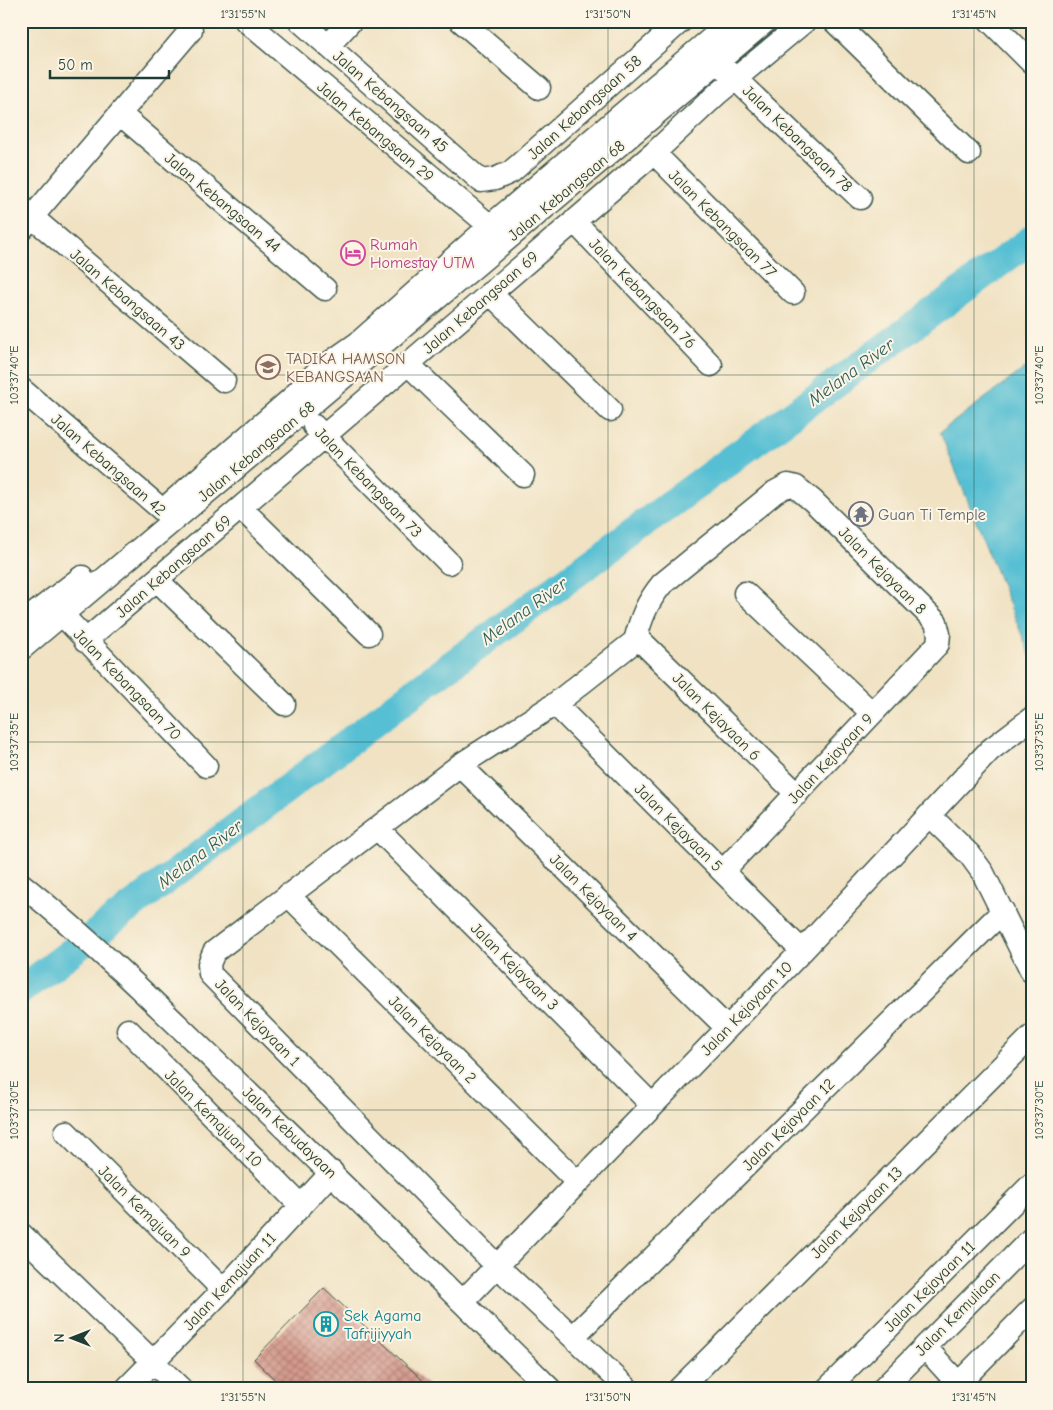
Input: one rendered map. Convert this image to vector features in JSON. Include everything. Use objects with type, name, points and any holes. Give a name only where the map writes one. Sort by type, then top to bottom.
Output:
[{"type":"street","name":"Jalan Kebangsaan 29","points":[[246,21],[498,233]]},
{"type":"street","name":"Jalan Kebangsaan 45","points":[[300,21],[482,181]]},
{"type":"street","points":[[328,46],[351,21]]},
{"type":"street","points":[[461,21],[539,88]]},
{"type":"street","name":"Jalan Kebangsaan 58","points":[[482,181],[495,179],[511,172],[681,21]]},
{"type":"street","name":"Jalan Kebangsaan 68","points":[[21,649],[56,608],[169,515],[498,233],[732,21]]},
{"type":"street","name":"Jalan Kebangsaan 68","points":[[498,233],[718,62],[766,21]]},
{"type":"street","name":"Jalan Kebangsaan 69","points":[[86,641],[805,21]]},
{"type":"street","points":[[834,21],[969,152]]},
{"type":"street","points":[[990,21],[1032,63]]},
{"type":"street","points":[[27,224],[192,30]]},
{"type":"street","name":"Jalan Kebangsaan 78","points":[[718,62],[860,198]]},
{"type":"street","name":"Jalan Kebangsaan 44","points":[[120,114],[326,289]]},
{"type":"street","name":"Jalan Kebangsaan 77","points":[[654,153],[793,293]]},
{"type":"street","name":"Jalan Kebangsaan 76","points":[[574,221],[711,365]]},
{"type":"street","name":"Jalan Kebangsaan 43","points":[[27,224],[224,381]]},
{"type":"street","points":[[490,294],[610,410]]},
{"type":"street","points":[[408,364],[523,475]]},
{"type":"street","name":"Jalan Kebangsaan 42","points":[[21,389],[169,515]]},
{"type":"street","name":"Jalan Kebangsaan 73","points":[[296,405],[323,437],[449,563]]},
{"type":"street","name":"Jalan Kejayaan 8","points":[[635,641],[643,611],[651,596],[662,584],[775,492],[788,485],[796,487],[813,501],[936,622],[939,634],[938,644]]},
{"type":"street","points":[[241,508],[369,634]]},
{"type":"street","points":[[157,580],[284,704]]},
{"type":"street","points":[[746,593],[872,714]]},
{"type":"street","name":"Jalan Kebangsaan 68","points":[[21,624],[56,608]]},
{"type":"street","name":"Jalan Kebangsaan 70","points":[[56,608],[206,766]]},
{"type":"street","points":[[555,704],[635,641]]},
{"type":"street","name":"Jalan Kejayaan 6","points":[[635,641],[643,643],[796,794]]},
{"type":"street","name":"Jalan Kejayaan 9","points":[[722,871],[938,644]]},
{"type":"street","name":"Jalan Kejayaan 1","points":[[496,1265],[210,974],[209,964],[214,952],[460,765],[555,704]]},
{"type":"street","name":"Jalan Kejayaan 5","points":[[555,704],[802,951]]},
{"type":"street","name":"Jalan Kejayaan 10","points":[[462,1302],[802,951],[990,750],[1032,718]]},
{"type":"street","name":"Jalan Kejayaan 4","points":[[460,765],[727,1028]]},
{"type":"street","points":[[930,816],[970,855],[982,873],[1032,972]]},
{"type":"street","name":"Jalan Kejayaan 3","points":[[377,828],[652,1105]]},
{"type":"street","name":"Jalan Kebudayaan","points":[[21,884],[67,921],[115,964],[332,1172],[550,1389]]},
{"type":"street","name":"Jalan Kejayaan 2","points":[[288,895],[577,1182]]},
{"type":"street","name":"Jalan Kejayaan 12","points":[[573,1337],[1002,911]]},
{"type":"street","name":"Jalan Kemajuan 10","points":[[128,1030],[300,1205]]},
{"type":"street","name":"Jalan Kejayaan 13","points":[[679,1389],[1032,1036]]},
{"type":"street","name":"Jalan Kemajuan 9","points":[[66,1132],[223,1290]]},
{"type":"street","name":"Jalan Kemajuan 11","points":[[126,1389],[223,1290],[332,1172]]},
{"type":"street","name":"Jalan Kejayaan 11","points":[[827,1389],[1032,1184]]},
{"type":"street","points":[[21,1234],[181,1389]]},
{"type":"street","name":"Jalan Kemuliaan","points":[[883,1389],[1032,1238]]},
{"type":"street","points":[[496,1265],[628,1389]]},
{"type":"street","points":[[925,1347],[958,1387],[1032,1310]]},
{"type":"water","points":[[1032,363],[1032,660],[940,432]]},
{"type":"building","name":"Sek Agama Tafrijiyyah","points":[[324,1288],[432,1389],[284,1389],[254,1359]]},
{"type":"waterway","name":"Melana River","points":[[21,990],[417,690],[1032,239]]},
{"type":"place","name":"Rumah Homestay UTM","points":[[353,253]]},
{"type":"place","name":"TADIKA HAMSON KEBANGSAAN","points":[[268,367]]},
{"type":"place","name":"Guan Ti Temple","points":[[861,514]]},
{"type":"place","name":"Sek Agama Tafrijiyyah","points":[[326,1324]]}]
